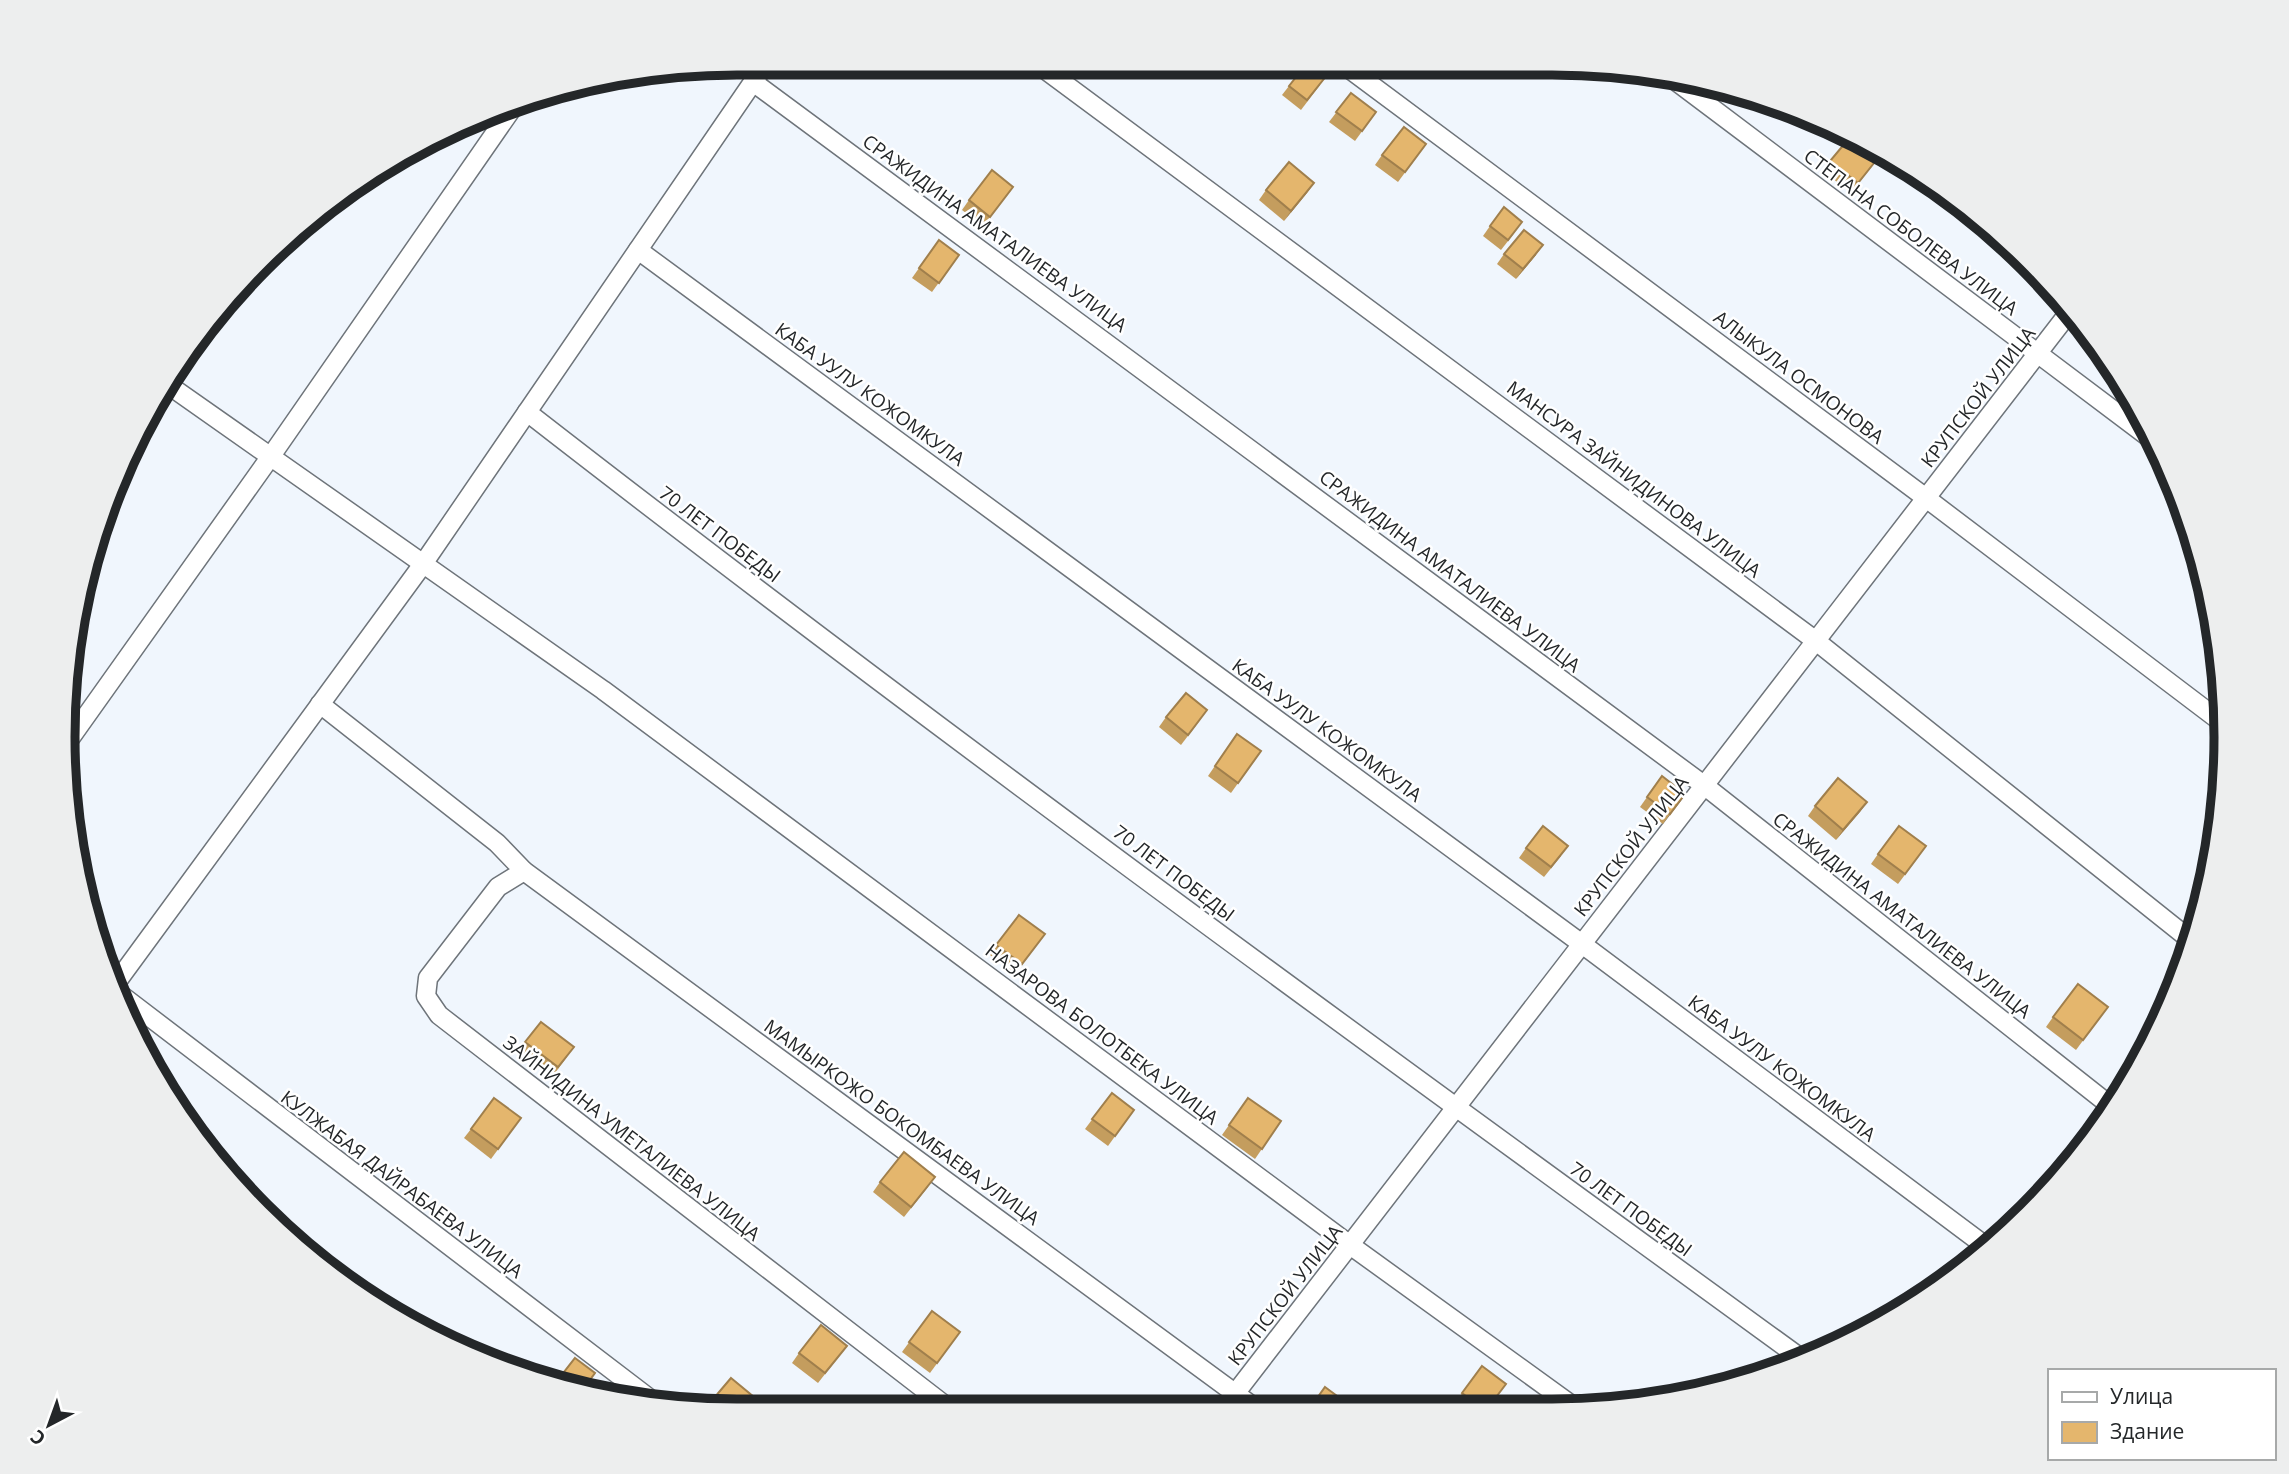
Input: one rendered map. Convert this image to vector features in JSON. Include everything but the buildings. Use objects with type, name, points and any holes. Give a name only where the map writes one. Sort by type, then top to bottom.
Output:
[{"type":"street","points":[[121,977],[423,564],[758,75]]},
{"type":"street","name":"МАНСУРА ЗАЙНИДИНОВА УЛИЦА","points":[[1053,75],[1816,640],[2183,934]]},
{"type":"street","name":"АЛЫКУЛА ОСМОНОВА","points":[[1358,75],[1926,498],[2213,716]]},
{"type":"street","name":"СРАЖИДИНА АМАТАЛИЕВА УЛИЦА","points":[[753,82],[1705,786],[2104,1101]]},
{"type":"street","name":"СТЕПАНА СОБОЛЕВА УЛИЦА","points":[[1687,90],[2137,428]]},
{"type":"street","points":[[75,731],[271,456],[506,117]]},
{"type":"street","name":"КАБА УУЛУ КОЖОМКУЛА","points":[[638,250],[1582,944],[1979,1242]]},
{"type":"street","name":"КРУПСКОЙ УЛИЦА","points":[[1231,1399],[2064,319]]},
{"type":"street","name":"НАЗАРОВА БОЛОТБЕКА УЛИЦА","points":[[174,389],[603,690],[1350,1245],[1562,1399]]},
{"type":"street","name":"70 ЛЕТ ПОБЕДЫ","points":[[527,412],[728,568],[1456,1108],[1793,1353]]},
{"type":"street","name":"МАМЫРКОЖО БОКОМБАЕВА УЛИЦА","points":[[320,704],[496,842],[524,871],[1244,1399]]},
{"type":"street","name":"ЗАЙНИДИНА УМЕТАЛИЕВА УЛИЦА","points":[[524,871],[498,887],[429,978],[426,996],[439,1015],[937,1399]]},
{"type":"street","name":"КУЛЖАБАЯ ДАЙРАБАЕВА УЛИЦА","points":[[132,1003],[640,1391]]}]
